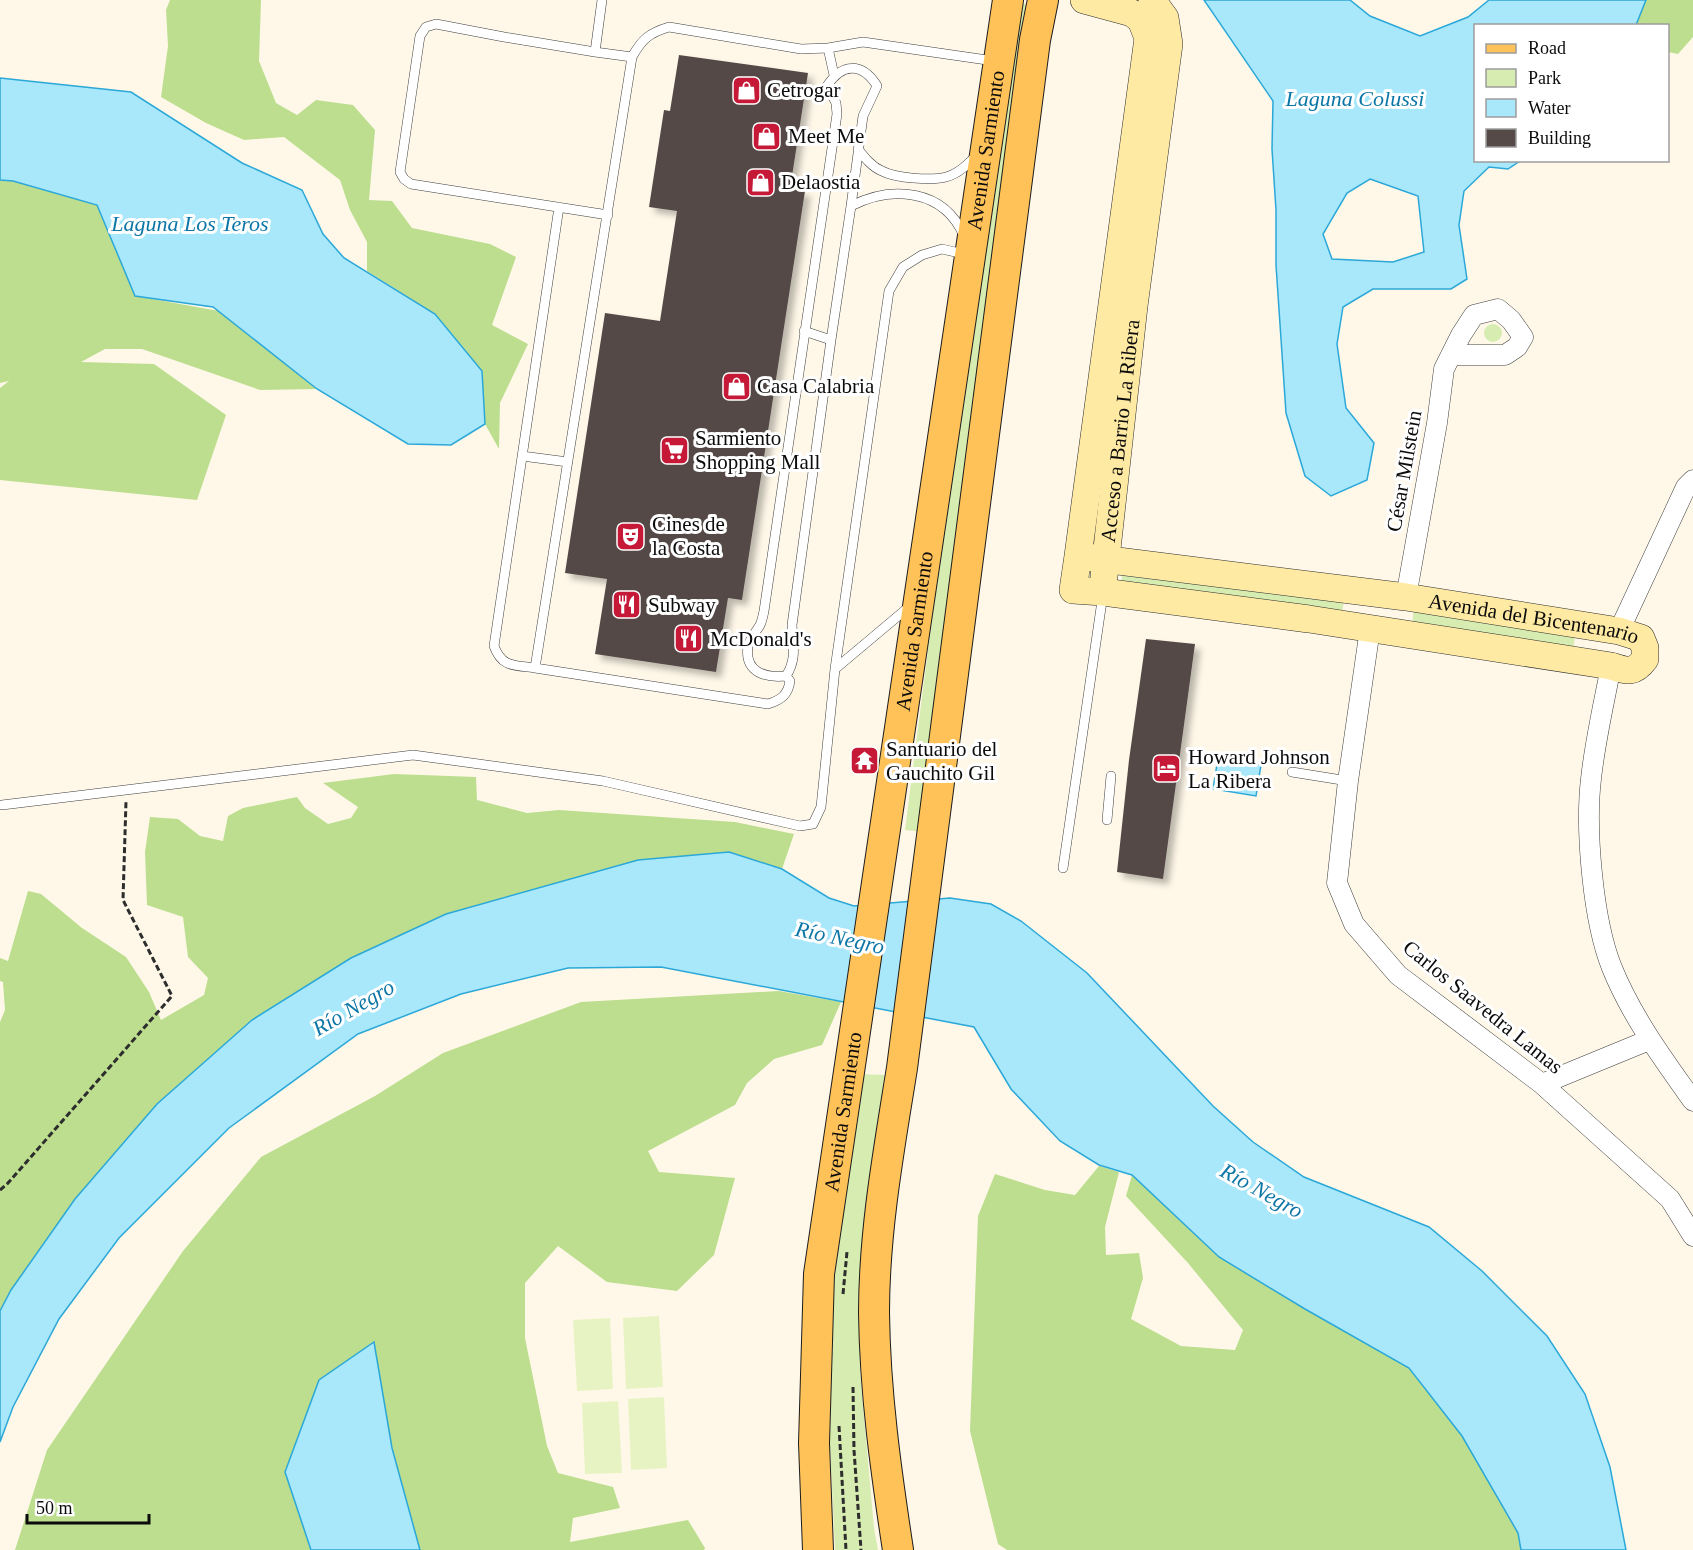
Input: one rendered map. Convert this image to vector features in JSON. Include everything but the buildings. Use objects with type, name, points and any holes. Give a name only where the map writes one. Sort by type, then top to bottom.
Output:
[{"type":"main road","name":"Avenida Sarmiento","points":[[818,1550],[814,1443],[819,1274],[1008,0]]},
{"type":"main road","name":"Avenida Sarmiento","points":[[898,1550],[882,1442],[876,1374],[874,1312],[881,1196],[902,1068],[1035,40],[1043,0]]},
{"type":"street","points":[[1078,556],[1122,306],[1148,38],[1141,20],[1132,13],[1084,0]]},
{"type":"street","name":"Acceso a Barrio La Ribera","points":[[1103,592],[1122,306],[1169,44],[1165,18],[1152,0]]},
{"type":"street","name":"César Milstein","points":[[1406,597],[1437,423],[1444,369],[1451,355]]},
{"type":"street","points":[[1619,631],[1686,488],[1693,480]]},
{"type":"street","name":"Avenida del Bicentenario","points":[[1078,556],[1106,560],[1357,590],[1619,631],[1641,638],[1645,648],[1645,659],[1639,667],[1627,671],[1611,666],[1363,627],[1103,592],[1073,590],[1078,556]]},
{"type":"street","points":[[1357,590],[1363,627]]},
{"type":"street","points":[[1397,632],[1406,597]]},
{"type":"street","name":"Carlos Saavedra Lamas","points":[[1363,627],[1337,883],[1354,924],[1398,975],[1542,1084],[1670,1199],[1693,1236]]},
{"type":"street","points":[[1611,666],[1590,779],[1589,838],[1597,912],[1612,968],[1649,1040],[1693,1101]]},
{"type":"street","points":[[1542,1084],[1649,1040]]},
{"type":"lane","points":[[595,51],[602,0]]},
{"type":"lane","points":[[608,215],[411,184],[404,179],[400,172],[420,36],[426,27],[436,24],[504,38],[632,57]]},
{"type":"lane","points":[[535,668],[632,57],[640,43],[654,31],[669,27],[801,49],[828,48],[863,42],[999,62]]},
{"type":"lane","points":[[828,48],[834,75]]},
{"type":"lane","points":[[844,69],[861,69],[870,75],[877,86],[863,116],[792,625],[795,655],[792,667],[786,676],[766,676],[756,672],[750,661],[748,647],[753,634],[761,624],[764,611],[837,114],[836,103],[827,86],[834,75],[844,69]]},
{"type":"lane","points":[[858,150],[868,162],[882,171],[895,175],[930,179],[947,177],[966,167],[987,146]]},
{"type":"lane","points":[[2,806],[413,755],[603,781],[800,826],[813,824],[821,807],[835,669],[889,291],[903,267],[922,255],[942,249],[970,253],[961,229],[948,212],[922,196],[880,195],[867,198],[851,206]]},
{"type":"lane","points":[[559,207],[494,646],[498,657],[508,664],[768,704],[779,700],[788,691],[790,681],[786,676]]},
{"type":"lane","points":[[804,331],[831,340]]},
{"type":"lane","points":[[522,456],[568,462]]},
{"type":"lane","name":"Acceso a Barrio La Ribera","points":[[1063,868],[1103,592]]},
{"type":"lane","points":[[835,669],[918,599]]},
{"type":"lane","points":[[1292,772],[1348,781]]},
{"type":"lane","points":[[1107,820],[1111,776]]},
{"type":"path","points":[[0,1190],[172,996],[123,900],[126,790]]},
{"type":"path","points":[[843,1302],[847,1252]]},
{"type":"path","points":[[838,1416],[846,1550]]},
{"type":"green space","points":[[170,0],[261,0],[259,61],[276,103],[297,115],[316,100],[353,105],[375,130],[369,200],[392,201],[412,228],[490,244],[516,257],[492,325],[528,344],[500,403],[499,449],[485,424],[482,371],[435,314],[367,271],[367,242],[350,210],[340,180],[284,137],[244,140],[206,123],[161,97],[168,46],[166,10]]},
{"type":"green space","points":[[1646,0],[1693,0],[1693,37],[1678,54],[1669,52],[1669,24],[1637,24]]},
{"type":"green space","points":[[1016,3],[1033,5],[923,832],[905,830],[933,611]]},
{"type":"green space","points":[[0,180],[13,181],[97,205],[135,296],[219,311],[317,389],[260,390],[142,349],[105,349],[81,362],[154,364],[226,415],[197,500],[0,480],[0,388],[9,381],[0,383]]},
{"type":"green space","points":[[1489,324],[1497,324],[1502,329],[1500,340],[1489,342],[1484,337],[1484,329]]},
{"type":"green space","points":[[1123,569],[1344,600],[1342,614],[1121,584]]},
{"type":"green space","points":[[1414,608],[1575,636],[1573,652],[1412,624]]},
{"type":"green space","points":[[394,774],[476,777],[477,800],[527,813],[559,810],[735,822],[794,834],[782,869],[729,852],[446,914],[351,958],[252,1020],[157,1104],[75,1199],[11,1290],[0,1311],[0,1022],[5,1010],[3,982],[0,981],[0,958],[8,961],[28,891],[41,894],[82,928],[126,957],[149,992],[161,1020],[204,995],[208,978],[188,957],[183,917],[147,905],[145,852],[150,817],[178,819],[200,836],[223,841],[228,816],[243,808],[297,797],[305,808],[328,824],[351,818],[358,807],[323,783]]},
{"type":"green space","points":[[779,991],[841,1002],[822,1045],[774,1059],[747,1083],[735,1105],[648,1151],[659,1172],[735,1178],[714,1255],[677,1291],[607,1282],[558,1246],[525,1283],[525,1338],[547,1446],[558,1473],[613,1487],[620,1508],[573,1518],[570,1542],[688,1520],[705,1548],[704,1550],[15,1550],[47,1450],[183,1251],[261,1157],[375,1096],[443,1053],[581,1002]]},
{"type":"green space","points":[[860,1074],[885,1075],[868,1248],[860,1371],[878,1550],[835,1550],[828,1405],[831,1305]]},
{"type":"green space","points":[[1099,1166],[1119,1172],[1105,1227],[1106,1255],[1139,1253],[1143,1278],[1131,1319],[1181,1346],[1235,1350],[1243,1330],[1188,1263],[1126,1196],[1132,1175],[1219,1257],[1409,1368],[1462,1436],[1518,1533],[1521,1550],[1007,1550],[998,1544],[970,1431],[978,1216],[995,1174],[1045,1190],[1075,1195]]},
{"type":"green space","points":[[659,1316],[663,1387],[626,1389],[623,1318]]},
{"type":"green space","points":[[610,1318],[613,1389],[577,1391],[573,1320]]},
{"type":"green space","points":[[664,1397],[667,1468],[631,1470],[628,1399]]},
{"type":"green space","points":[[618,1401],[622,1473],[585,1474],[582,1403]]},
{"type":"water","name":"Laguna Colussi","points":[[1204,0],[1350,0],[1370,16],[1420,36],[1468,17],[1489,0],[1646,0],[1636,24],[1474,24],[1474,162],[1518,162],[1508,169],[1489,167],[1464,191],[1459,225],[1467,279],[1451,289],[1373,289],[1343,307],[1337,344],[1346,408],[1374,443],[1367,480],[1331,496],[1305,476],[1286,413],[1276,265],[1276,210],[1272,149],[1273,101]],"holes":[[[1370,179],[1418,196],[1424,252],[1393,262],[1332,259],[1323,234],[1347,193]]]},
{"type":"water","name":"Laguna Los Teros","points":[[0,78],[131,92],[242,163],[302,190],[323,234],[344,258],[435,314],[482,371],[485,424],[451,445],[408,444],[317,389],[213,307],[135,296],[97,205],[13,181],[0,180]]},
{"type":"water","points":[[1218,758],[1261,765],[1256,796],[1213,789]]},
{"type":"water","name":"Río Negro","points":[[729,852],[782,869],[829,898],[854,906],[950,898],[991,904],[1021,921],[1087,973],[1213,1106],[1253,1142],[1304,1177],[1429,1227],[1482,1271],[1547,1336],[1585,1394],[1610,1467],[1626,1550],[1521,1550],[1518,1533],[1462,1436],[1409,1368],[1219,1257],[1132,1175],[1099,1165],[1060,1141],[1011,1089],[974,1027],[661,967],[568,968],[461,994],[358,1034],[229,1128],[119,1238],[59,1319],[13,1407],[0,1442],[0,1311],[11,1290],[75,1199],[157,1104],[252,1020],[351,958],[446,914],[638,860]]},
{"type":"water","points":[[374,1342],[392,1448],[420,1550],[311,1550],[285,1472],[319,1380]]},
{"type":"place","name":"Cetrogar","points":[[746,90]]},
{"type":"place","name":"Meet Me","points":[[767,136]]},
{"type":"place","name":"Delaostia","points":[[760,182]]},
{"type":"place","name":"Casa Calabria","points":[[736,386]]},
{"type":"place","name":"Sarmiento Shopping Mall","points":[[674,450]]},
{"type":"place","name":"Cines de la Costa","points":[[631,536]]},
{"type":"place","name":"Subway","points":[[627,605]]},
{"type":"place","name":"McDonald's","points":[[689,639]]},
{"type":"place","name":"Santuario del Gauchito Gil","points":[[865,761]]},
{"type":"place","name":"Howard Johnson La Ribera","points":[[1167,769]]}]
